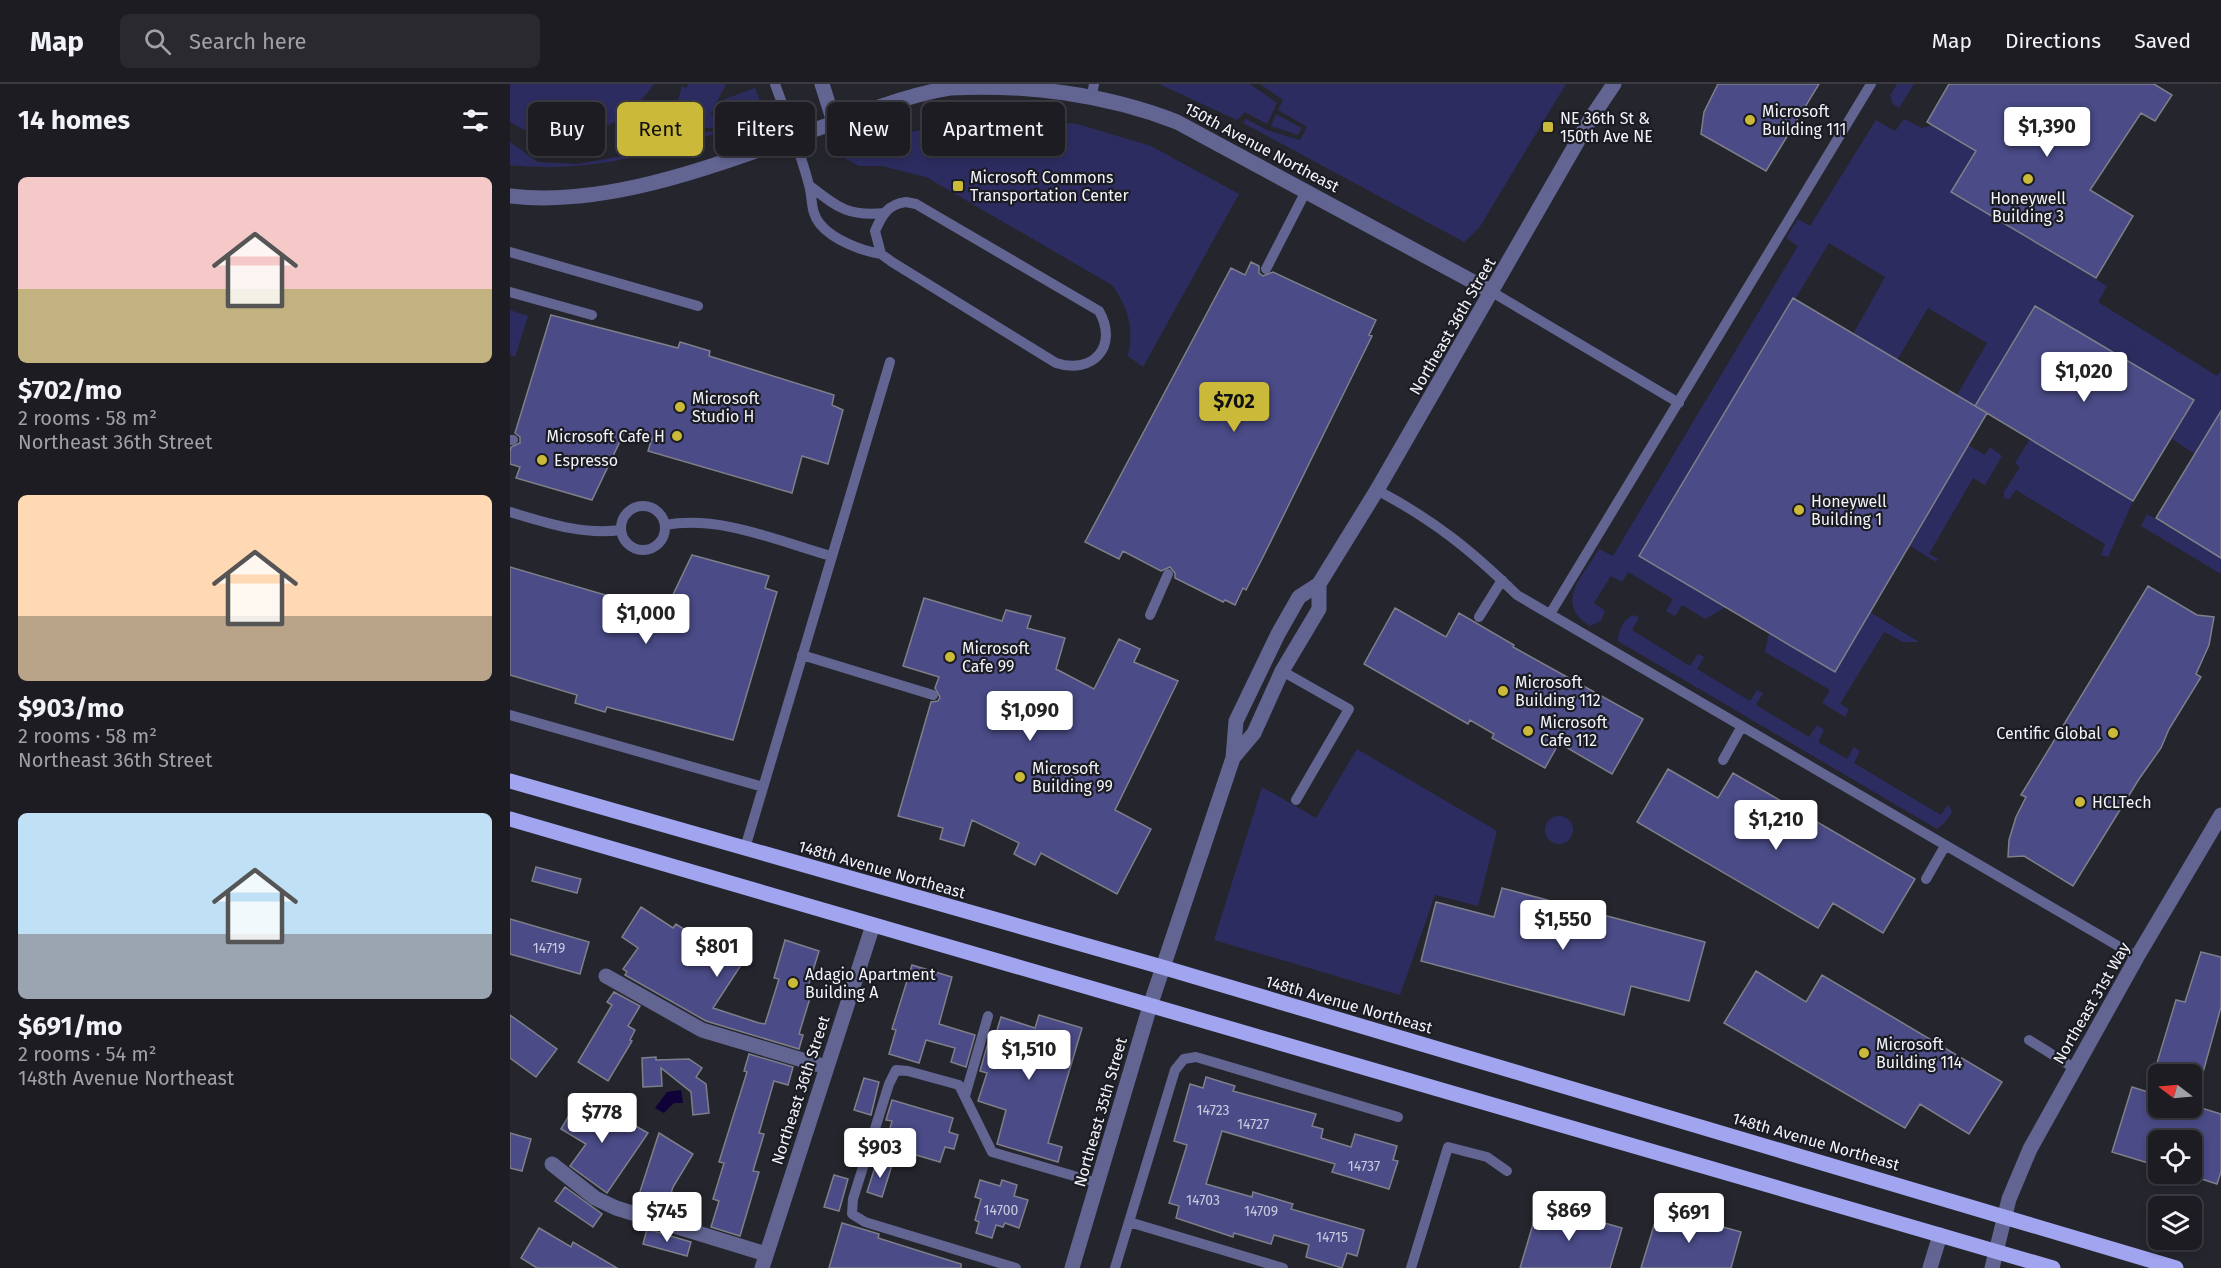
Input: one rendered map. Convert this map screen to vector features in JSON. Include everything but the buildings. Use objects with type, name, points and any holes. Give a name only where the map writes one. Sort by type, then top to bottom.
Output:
[{"type":"main road","name":"148th Avenue Northeast","points":[[510,781],[1162,967],[2005,1215],[2176,1268]]},
{"type":"main road","points":[[510,819],[2053,1268]]},
{"type":"street","points":[[822,84],[828,102]]},
{"type":"street","name":"Northeast 36th Street","points":[[1162,967],[1233,758],[1236,722],[1263,661],[1299,597],[1319,584],[1377,490],[1591,118],[1614,84]]},
{"type":"street","name":"150th Avenue Northeast","points":[[892,102],[951,88],[1093,89],[1177,122],[1492,292]]},
{"type":"street","name":"150th Avenue Northeast","points":[[510,196],[549,198],[596,194],[670,178],[736,156]]},
{"type":"street","name":"Northeast 36th Street","points":[[1233,758],[1254,733],[1282,671],[1319,609],[1319,584]]},
{"type":"street","name":"Northeast 31st Way","points":[[1992,1268],[2005,1215],[2030,1149],[2137,957],[2221,815]]},
{"type":"street","name":"Northeast 36th Street","points":[[764,1261],[873,925]]},
{"type":"street","name":"Northeast 35th Street","points":[[1072,1268],[1162,967]]},
{"type":"street","points":[[606,976],[702,1030],[826,1067]]},
{"type":"street","points":[[552,1164],[595,1198],[616,1208],[764,1261]]},
{"type":"street","points":[[1930,1268],[1940,1235]]},
{"type":"lane","points":[[775,84],[781,102]]},
{"type":"lane","points":[[1550,614],[1871,84]]},
{"type":"lane","points":[[800,156],[810,186],[811,208],[819,224],[868,252],[881,254],[1056,363],[1079,368],[1089,363],[1101,352],[1106,333],[1099,311],[916,204],[896,203],[885,213],[875,231],[881,254]]},
{"type":"lane","points":[[810,186],[832,204],[848,212],[863,215],[885,213]]},
{"type":"lane","points":[[1266,269],[1306,191]]},
{"type":"lane","points":[[510,252],[698,306]]},
{"type":"lane","points":[[510,292],[592,315]]},
{"type":"lane","points":[[1492,292],[1679,403]]},
{"type":"lane","points":[[745,848],[890,362]]},
{"type":"lane","points":[[1377,490],[1424,515],[1476,555],[1517,595],[2137,957]]},
{"type":"lane","points":[[640,506],[655,509],[665,525],[659,542],[647,549],[635,548],[628,544],[621,530],[625,515],[640,506]]},
{"type":"lane","points":[[510,512],[570,529],[601,533],[621,530]]},
{"type":"lane","points":[[665,525],[685,522],[714,524],[831,556]]},
{"type":"lane","points":[[1150,615],[1168,574]]},
{"type":"lane","points":[[1479,617],[1502,580]]},
{"type":"lane","points":[[802,655],[933,695]]},
{"type":"lane","points":[[1282,671],[1349,709],[1296,800]]},
{"type":"lane","points":[[510,715],[763,787]]},
{"type":"lane","points":[[1723,760],[1742,726]]},
{"type":"lane","points":[[1926,879],[1945,846]]},
{"type":"lane","points":[[965,1096],[988,1016]]},
{"type":"lane","points":[[2029,1040],[2074,1068]]},
{"type":"lane","points":[[1115,1268],[1175,1070],[1184,1059],[1196,1057],[1398,1117]]},
{"type":"lane","points":[[1016,1268],[865,1222],[852,1214],[853,1199],[888,1084],[896,1071],[908,1071],[959,1085],[992,1152],[1098,1183]]},
{"type":"lane","points":[[1411,1268],[1448,1147],[1486,1157],[1507,1171]]},
{"type":"lane","points":[[1129,1222],[1283,1268]]},
{"type":"shaded area","points":[[510,84],[654,84],[640,102],[617,102],[617,120],[605,127],[605,102],[528,102],[528,131],[510,122]]},
{"type":"shaded area","points":[[688,84],[726,84],[709,118],[715,111],[715,128],[703,128],[703,102],[677,102],[682,86],[687,88]]},
{"type":"shaded area","points":[[1159,84],[1250,84],[1277,103],[1267,124],[1245,112],[1237,120]]},
{"type":"shaded area","points":[[1260,84],[1566,84],[1479,228],[1464,242],[1243,123],[1246,119],[1267,130],[1300,140],[1307,127],[1278,110],[1283,100]]},
{"type":"shaded area","points":[[1897,84],[1914,84],[1899,108],[1893,104],[1890,96]]},
{"type":"shaded area","points":[[755,88],[760,102],[722,102],[725,99]]},
{"type":"shaded area","points":[[1276,114],[1302,128],[1298,135],[1271,126]]},
{"type":"shaded area","points":[[1904,119],[1922,128],[1933,125],[1987,132],[1951,192],[2107,286],[2098,302],[2217,376],[2221,371],[2221,411],[2195,454],[2172,439],[2194,400],[2036,306],[1975,406],[1957,395],[1987,343],[1928,308],[1897,360],[1853,334],[1885,277],[1829,243],[1640,556],[1726,607],[1705,619],[1682,605],[1675,616],[1666,611],[1673,599],[1628,572],[1622,582],[1611,576],[1594,603],[1605,611],[1601,621],[1590,626],[1579,617],[1574,608],[1572,599],[1579,579],[1599,549],[1613,556],[1798,246],[1786,238],[1798,219],[1810,226],[1876,120],[1895,131]]},
{"type":"shaded area","points":[[1065,123],[1077,124],[1151,146],[1239,194],[1143,367],[1128,356],[1129,319],[1123,302],[1112,285],[926,177],[882,166],[859,166],[844,158],[845,156],[910,156],[910,132],[922,130],[922,156],[1065,156]]},
{"type":"shaded area","points":[[715,131],[715,133],[703,138],[705,132]]},
{"type":"shaded area","points":[[510,142],[538,162],[577,164],[622,156],[639,156],[565,167],[510,165]]},
{"type":"shaded area","points":[[510,310],[528,316],[515,357],[510,355]]},
{"type":"shaded area","points":[[2030,439],[2133,501],[2108,557],[2101,555],[2105,544],[2016,490],[2009,499],[2004,498],[2004,492],[2020,467],[2015,463]]},
{"type":"shaded area","points":[[1968,445],[1985,455],[1990,447],[2002,456],[1985,485],[1973,478],[1929,554],[1938,559],[1936,562],[1910,546]]},
{"type":"shaded area","points":[[2147,514],[2221,558],[2221,574],[2141,526]]},
{"type":"shaded area","points":[[1870,612],[1919,642],[1903,642],[1884,632],[1840,704],[1849,709],[1845,717],[1822,703],[1830,690],[1765,652],[1769,633],[1835,672]]},
{"type":"shaded area","points":[[1634,615],[1639,618],[1632,630],[1690,666],[1698,654],[1704,657],[1697,669],[1750,701],[1757,690],[1763,693],[1756,705],[1809,737],[1817,725],[1824,730],[1818,742],[1847,759],[1854,747],[1860,751],[1854,763],[1941,815],[1948,804],[1952,812],[1947,820],[1937,829],[1618,641],[1622,625]]},
{"type":"shaded area","points":[[1357,749],[1497,831],[1478,906],[1435,895],[1400,995],[1214,940],[1262,787],[1316,818]]},
{"type":"shaded area","points":[[1559,816],[1569,820],[1573,830],[1569,840],[1559,844],[1549,840],[1545,830],[1549,820]]},
{"type":"shaded area","points":[[681,1090],[683,1103],[674,1103],[664,1113],[655,1108],[667,1092]]},
{"type":"place","name":"Microsoft Building 111","points":[[1750,120]]},
{"type":"place","name":"NE 36th St & 150th Ave NE","points":[[1548,127]]},
{"type":"place","name":"Honeywell Building 3","points":[[2028,179]]},
{"type":"place","name":"Microsoft Commons Transportation Center","points":[[958,186]]},
{"type":"place","name":"Microsoft Studio H","points":[[680,407]]},
{"type":"place","name":"Microsoft Cafe H","points":[[677,436]]},
{"type":"place","name":"Espresso","points":[[542,460]]},
{"type":"place","name":"Honeywell Building 1","points":[[1799,510]]},
{"type":"place","name":"Microsoft Cafe 99","points":[[950,657]]},
{"type":"place","name":"Microsoft Building 112","points":[[1503,691]]},
{"type":"place","name":"Microsoft Cafe 112","points":[[1528,731]]},
{"type":"place","name":"Centific Global","points":[[2113,733]]},
{"type":"place","name":"Microsoft Building 99","points":[[1020,777]]},
{"type":"place","name":"HCLTech","points":[[2080,802]]},
{"type":"place","name":"Adagio Apartment Building A","points":[[793,983]]},
{"type":"place","name":"Microsoft Building 114","points":[[1864,1053]]}]
